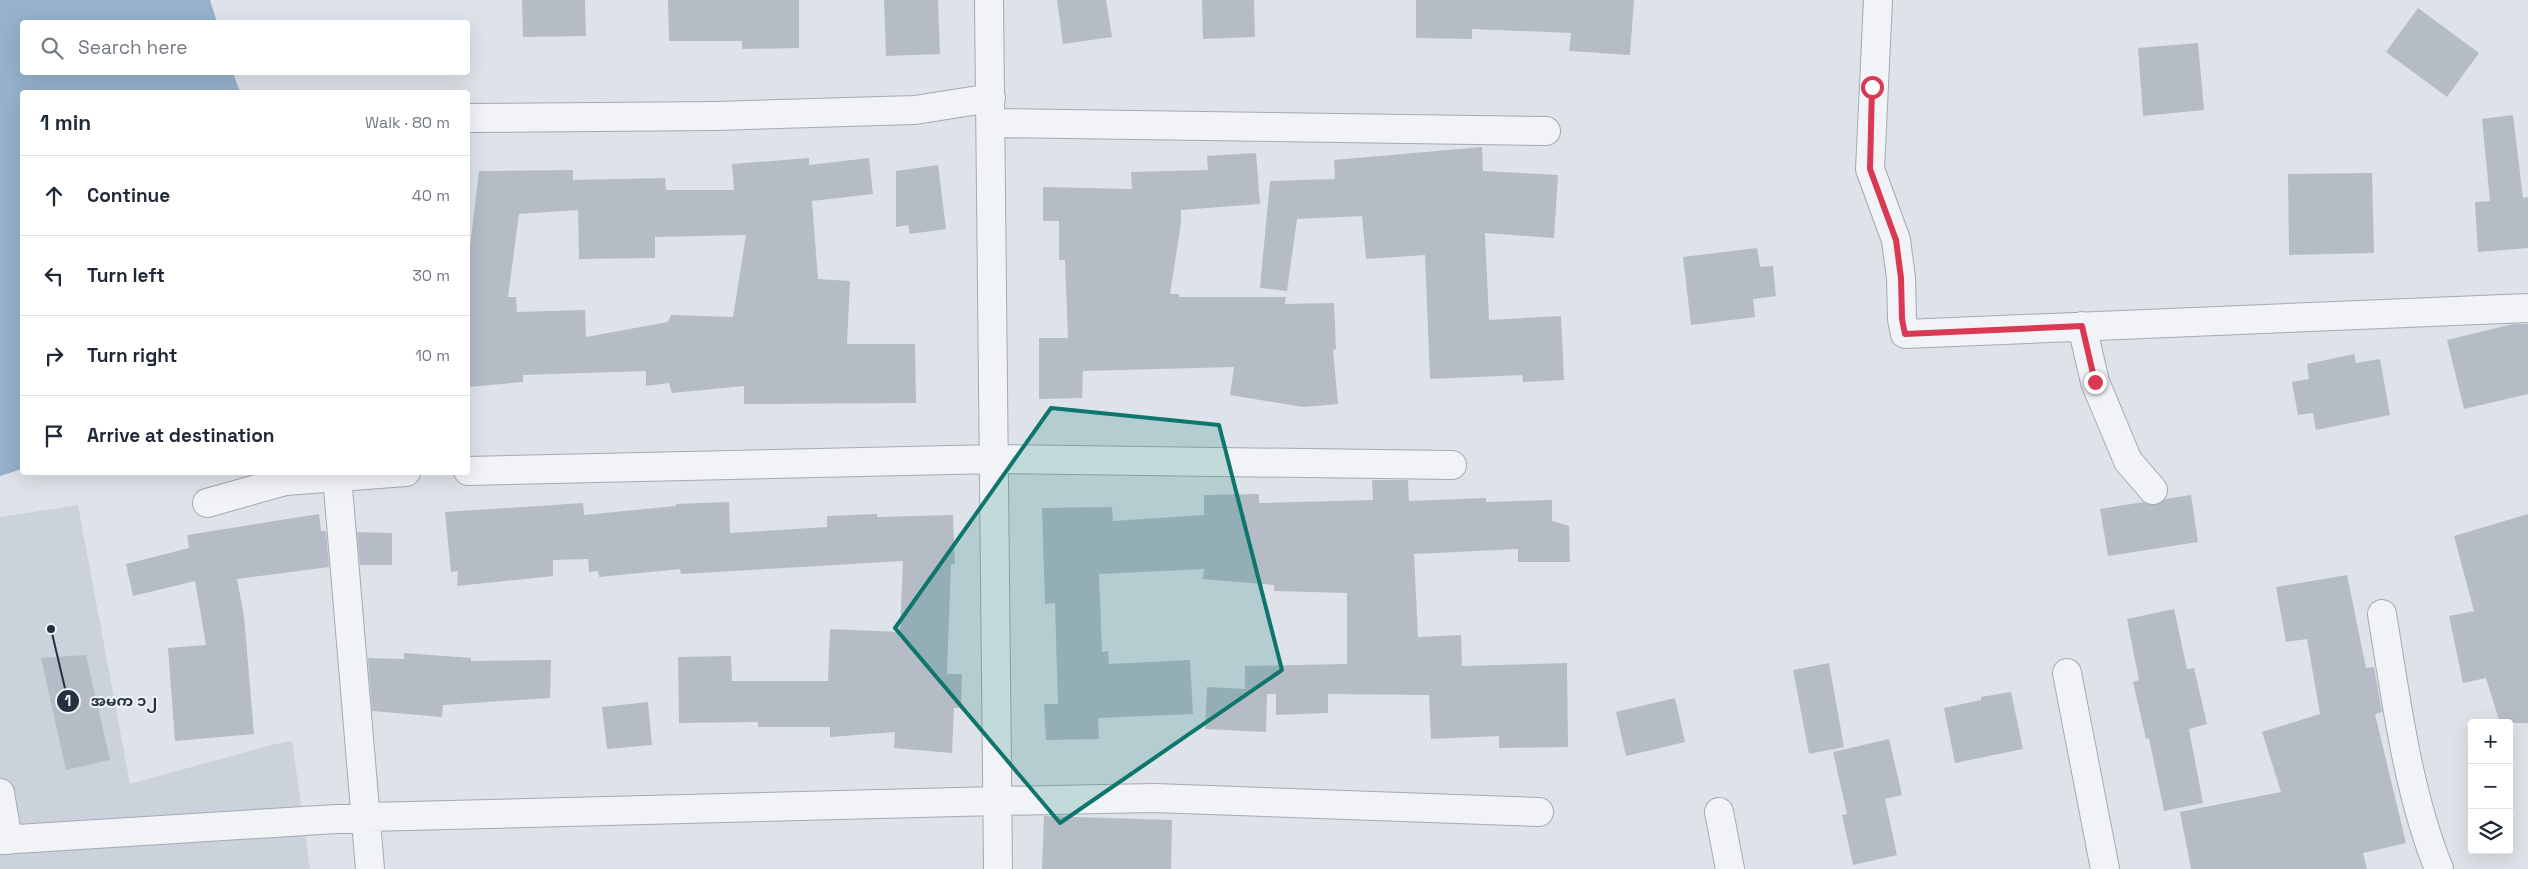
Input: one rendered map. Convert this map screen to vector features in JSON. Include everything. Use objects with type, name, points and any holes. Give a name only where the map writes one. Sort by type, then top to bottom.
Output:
[{"type":"street","points":[[989,0],[992,111],[998,869]]},
{"type":"street","points":[[1878,0],[1870,169],[1896,240],[1901,278],[1902,319],[1905,334],[2528,308]]},
{"type":"street","points":[[470,118],[716,116],[915,110],[992,111],[1546,131]]},
{"type":"street","points":[[2082,326],[2095,382],[2128,461],[2152,490]]},
{"type":"street","points":[[470,471],[995,459],[1452,465]]},
{"type":"street","points":[[207,503],[285,481],[354,475]]},
{"type":"street","points":[[337,476],[368,817],[370,869]]},
{"type":"street","points":[[2382,614],[2403,738],[2429,845],[2439,869]]},
{"type":"street","points":[[2067,673],[2105,869]]},
{"type":"street","points":[[0,793],[4,840],[368,817],[1154,798],[1539,812]]},
{"type":"street","points":[[1719,812],[1730,869]]},
{"type":"highlighted area","points":[[1051,408],[1219,425],[1282,670],[1060,823],[895,628]]},
{"type":"shaded area","points":[[78,505],[130,784],[292,741],[310,869],[0,869],[0,517]]},
{"type":"water","points":[[0,0],[210,0],[216,20],[20,20],[20,75],[234,75],[239,90],[20,90],[20,470],[0,476]]},
{"type":"building","points":[[522,0],[585,0],[586,36],[523,37]]},
{"type":"building","points":[[668,0],[799,0],[799,48],[742,49],[742,41],[669,41]]},
{"type":"building","points":[[884,0],[938,0],[940,54],[886,56]]},
{"type":"building","points":[[1057,0],[1106,0],[1112,37],[1063,44]]},
{"type":"building","points":[[1202,0],[1254,0],[1255,37],[1203,39]]},
{"type":"building","points":[[1416,0],[1634,0],[1630,55],[1569,51],[1571,33],[1472,29],[1472,39],[1416,38]]},
{"type":"building","points":[[2418,8],[2479,53],[2447,97],[2386,52]]},
{"type":"building","points":[[2198,43],[2204,110],[2143,116],[2138,48]]},
{"type":"building","points":[[2513,115],[2523,198],[2528,197],[2528,248],[2478,252],[2475,202],[2490,201],[2482,119]]},
{"type":"building","points":[[1482,147],[1483,171],[1558,175],[1554,238],[1485,233],[1489,320],[1561,316],[1564,380],[1523,382],[1522,375],[1430,379],[1425,255],[1366,259],[1362,216],[1297,219],[1287,291],[1260,288],[1270,181],[1335,179],[1334,160]]},
{"type":"building","points":[[1256,153],[1260,204],[1181,210],[1181,223],[1170,294],[1179,294],[1179,297],[1286,297],[1285,304],[1334,303],[1336,349],[1333,350],[1338,404],[1303,407],[1230,395],[1234,367],[1083,371],[1082,398],[1039,399],[1039,338],[1068,338],[1065,260],[1059,260],[1059,221],[1043,221],[1043,187],[1132,189],[1131,172],[1208,170],[1207,156]]},
{"type":"building","points":[[809,158],[809,165],[869,158],[873,194],[812,201],[818,279],[850,281],[847,344],[915,344],[916,403],[744,404],[744,386],[672,393],[669,383],[646,386],[646,371],[523,375],[523,382],[470,387],[470,247],[479,171],[573,170],[573,180],[665,178],[666,190],[734,190],[732,164]],"holes":[[[578,210],[579,259],[655,258],[655,237],[746,235],[733,317],[671,315],[668,322],[586,337],[585,310],[517,312],[516,297],[508,297],[519,214]]]},
{"type":"building","points":[[938,165],[946,229],[910,234],[908,225],[896,227],[896,171]]},
{"type":"building","points":[[2372,173],[2374,253],[2289,255],[2288,174]]},
{"type":"building","points":[[1757,248],[1760,267],[1773,266],[1776,296],[1753,299],[1755,317],[1691,325],[1683,257]]},
{"type":"building","points":[[2513,324],[2528,324],[2528,394],[2464,409],[2447,340]]},
{"type":"building","points":[[2354,354],[2356,363],[2380,359],[2390,415],[2316,430],[2313,413],[2298,415],[2292,382],[2309,379],[2307,364]]},
{"type":"building","points":[[1372,480],[1408,480],[1409,501],[1486,498],[1486,502],[1552,500],[1552,521],[1569,526],[1570,562],[1518,562],[1518,549],[1414,554],[1418,637],[1461,635],[1462,666],[1567,663],[1568,747],[1499,748],[1499,736],[1431,739],[1429,695],[1328,694],[1328,713],[1276,715],[1276,694],[1267,694],[1266,732],[1205,729],[1207,687],[1245,689],[1245,666],[1347,664],[1347,593],[1274,591],[1274,585],[1203,579],[1204,569],[1099,574],[1102,652],[1108,651],[1109,664],[1190,660],[1193,714],[1098,718],[1099,739],[1046,740],[1044,704],[1058,704],[1055,603],[1045,604],[1042,508],[1112,507],[1113,521],[1204,515],[1204,495],[1259,494],[1259,503],[1373,500]]},
{"type":"building","points":[[2191,495],[2198,542],[2108,556],[2100,509],[2144,502],[2155,505],[2165,499]]},
{"type":"building","points":[[729,502],[730,533],[827,527],[827,516],[877,514],[877,517],[953,515],[955,564],[951,564],[947,674],[962,674],[961,708],[954,708],[952,753],[894,748],[895,732],[830,737],[830,727],[758,727],[758,722],[679,723],[678,657],[731,656],[732,681],[828,681],[830,629],[900,632],[903,561],[681,574],[680,569],[599,577],[598,571],[589,572],[588,559],[553,560],[553,576],[457,586],[458,571],[451,572],[445,512],[583,503],[584,515],[676,506],[676,504]]},
{"type":"building","points":[[319,514],[321,531],[326,531],[329,567],[237,579],[244,616],[254,734],[175,741],[168,648],[206,645],[195,581],[133,596],[126,564],[189,548],[187,535]]},
{"type":"building","points":[[2528,514],[2528,723],[2513,723],[2513,719],[2499,719],[2486,678],[2463,683],[2449,616],[2474,611],[2454,536]]},
{"type":"building","points":[[357,532],[392,533],[392,565],[360,565]]},
{"type":"building","points":[[2347,575],[2366,668],[2374,667],[2382,712],[2375,714],[2406,843],[2363,853],[2367,869],[2191,869],[2180,812],[2281,792],[2262,732],[2320,714],[2307,639],[2286,642],[2276,587]]},
{"type":"building","points":[[2174,609],[2187,669],[2194,668],[2207,724],[2189,729],[2203,803],[2164,811],[2149,738],[2146,739],[2133,682],[2139,680],[2127,619]]},
{"type":"building","points":[[404,653],[471,658],[471,661],[551,660],[550,698],[443,705],[442,717],[372,711],[368,658],[404,659]]},
{"type":"building","points":[[86,655],[110,760],[66,770],[41,658]]},
{"type":"building","points":[[1829,663],[1844,747],[1809,754],[1793,670]]},
{"type":"building","points":[[2011,692],[2023,749],[1955,763],[1944,708],[1981,700],[1981,697]]},
{"type":"building","points":[[1675,698],[1685,742],[1626,756],[1616,712]]},
{"type":"building","points":[[648,702],[652,745],[607,749],[602,707]]},
{"type":"building","points":[[1889,739],[1902,795],[1885,799],[1897,855],[1853,865],[1842,815],[1847,814],[1833,752]]},
{"type":"building","points":[[1044,816],[1172,820],[1171,869],[1042,869]]},
{"type":"place","name":"အမက ၁၂","points":[[51,629]]},
{"type":"route","points":[[1872,87],[1870,169],[1896,240],[1901,278],[1902,319],[1905,334],[2082,326],[2095,382]]}]
